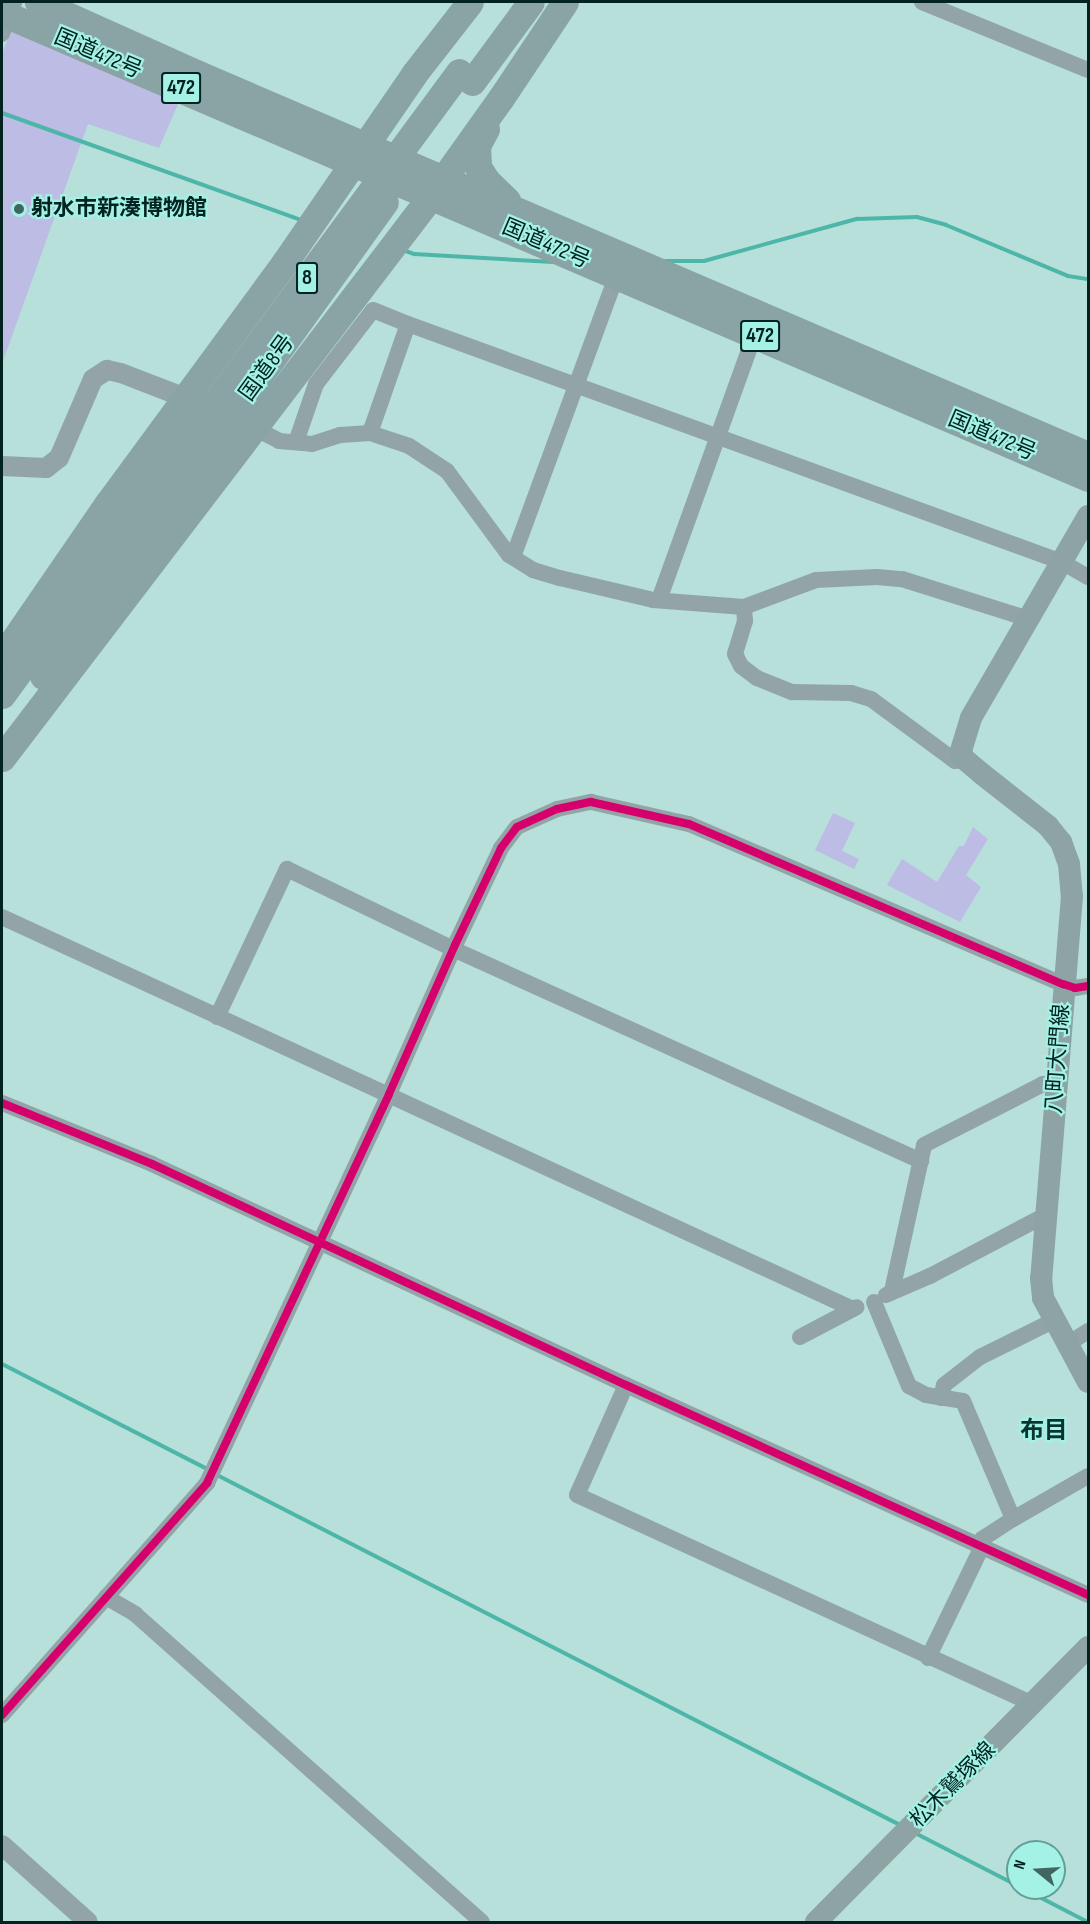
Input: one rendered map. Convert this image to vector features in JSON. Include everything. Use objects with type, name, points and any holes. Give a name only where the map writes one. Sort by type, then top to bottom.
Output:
[{"type":"highway","name":"国道472号","points":[[38,2],[196,73],[359,153],[437,186],[617,274],[1089,478]]},
{"type":"highway","name":"8","points":[[2,657],[108,503],[187,397],[359,153],[470,2]]},
{"type":"highway","name":"国道8号","points":[[2,695],[164,490],[465,77],[511,2]]},
{"type":"highway","name":"国道8号","points":[[465,77],[531,2]]},
{"type":"highway","name":"8","points":[[2,758],[437,186],[501,98],[564,2]]},
{"type":"highway","name":"国道472号","points":[[6,16],[295,138],[359,153]]},
{"type":"highway","points":[[501,98],[477,146],[478,167],[487,181],[514,208]]},
{"type":"highway","points":[[295,138],[314,156],[321,171],[322,188],[316,217]]},
{"type":"highway","name":"国道472号","points":[[437,186],[514,208],[1089,455]]},
{"type":"highway","name":"国道8号","points":[[2,733],[164,490]]},
{"type":"main road","points":[[963,758],[961,751],[971,718],[1089,516]]},
{"type":"main road","name":"八町大門線","points":[[963,758],[1048,826],[1061,842],[1069,864],[1072,896],[1063,984],[1058,1083],[1044,1216],[1043,1298],[1089,1382]]},
{"type":"main road","name":"松木鷲塚線","points":[[816,1923],[1089,1647]]},
{"type":"street","points":[[922,2],[1089,70]]},
{"type":"street","points":[[513,557],[617,274]]},
{"type":"street","points":[[296,442],[316,384],[373,310],[1062,562],[1089,577]]},
{"type":"street","points":[[370,433],[408,324]]},
{"type":"street","points":[[659,600],[755,333]]},
{"type":"street","points":[[2,466],[46,468],[59,458],[93,379],[107,370],[187,397],[279,441],[312,444],[340,435],[370,433],[409,446],[447,471],[513,557],[533,570],[560,578],[659,600],[744,607],[816,580],[877,577],[902,579],[1029,619]]},
{"type":"street","points":[[744,607],[745,621],[735,654],[741,666],[757,678],[792,692],[850,693],[871,699],[956,761],[963,758]]},
{"type":"street","points":[[2,1715],[207,1483],[501,848],[517,827],[557,809],[591,802],[689,824],[1063,984],[1075,988],[1089,986]]},
{"type":"street","points":[[217,1017],[287,869],[453,950],[921,1161]]},
{"type":"street","points":[[2,917],[851,1308]]},
{"type":"street","points":[[892,1291],[924,1145],[1042,1084],[1058,1083]]},
{"type":"street","points":[[2,1103],[152,1164],[1089,1595]]},
{"type":"street","points":[[800,1337],[851,1308],[874,1302],[892,1291],[930,1276],[1044,1216]]},
{"type":"street","points":[[874,1302],[909,1386],[926,1395],[963,1401],[1013,1520]]},
{"type":"street","points":[[941,1398],[944,1385],[980,1357],[1055,1320]]},
{"type":"street","points":[[1068,1344],[1089,1331]]},
{"type":"street","points":[[626,1384],[577,1495],[928,1658],[1033,1704]]},
{"type":"street","points":[[928,1658],[982,1539],[1089,1476]]},
{"type":"street","points":[[106,1597],[135,1614],[482,1923]]},
{"type":"street","points":[[2,1845],[88,1923]]},
{"type":"shaded area","points":[[14,25],[182,95],[159,148],[88,124],[2,364],[2,53]]},
{"type":"shaded area","points":[[833,813],[855,823],[842,851],[859,859],[854,869],[815,850]]},
{"type":"shaded area","points":[[973,827],[988,839],[966,875],[981,887],[960,922],[887,885],[902,859],[937,882],[959,846],[964,846]]},
{"type":"waterway","points":[[2,113],[301,220]]},
{"type":"waterway","points":[[666,261],[704,261],[857,219],[917,217],[946,225],[1068,276],[1088,279]]},
{"type":"waterway","points":[[403,250],[414,254],[553,262]]},
{"type":"waterway","points":[[2,1364],[209,1470]]},
{"type":"waterway","points":[[215,1474],[900,1825]]},
{"type":"waterway","points":[[915,1833],[1006,1880]]},
{"type":"waterway","points":[[1045,1900],[1088,1922]]},
{"type":"cycle path","points":[[2,1715],[207,1483],[389,1094],[455,945],[501,848],[517,827],[557,809],[591,802],[689,824],[1063,984],[1075,988],[1088,986]]},
{"type":"cycle path","points":[[2,1103],[152,1164],[626,1385],[1088,1595]]},
{"type":"place","name":"射水市新湊博物館","points":[[19,209]]},
{"type":"district","name":"布目","points":[[1044,1431]]}]
